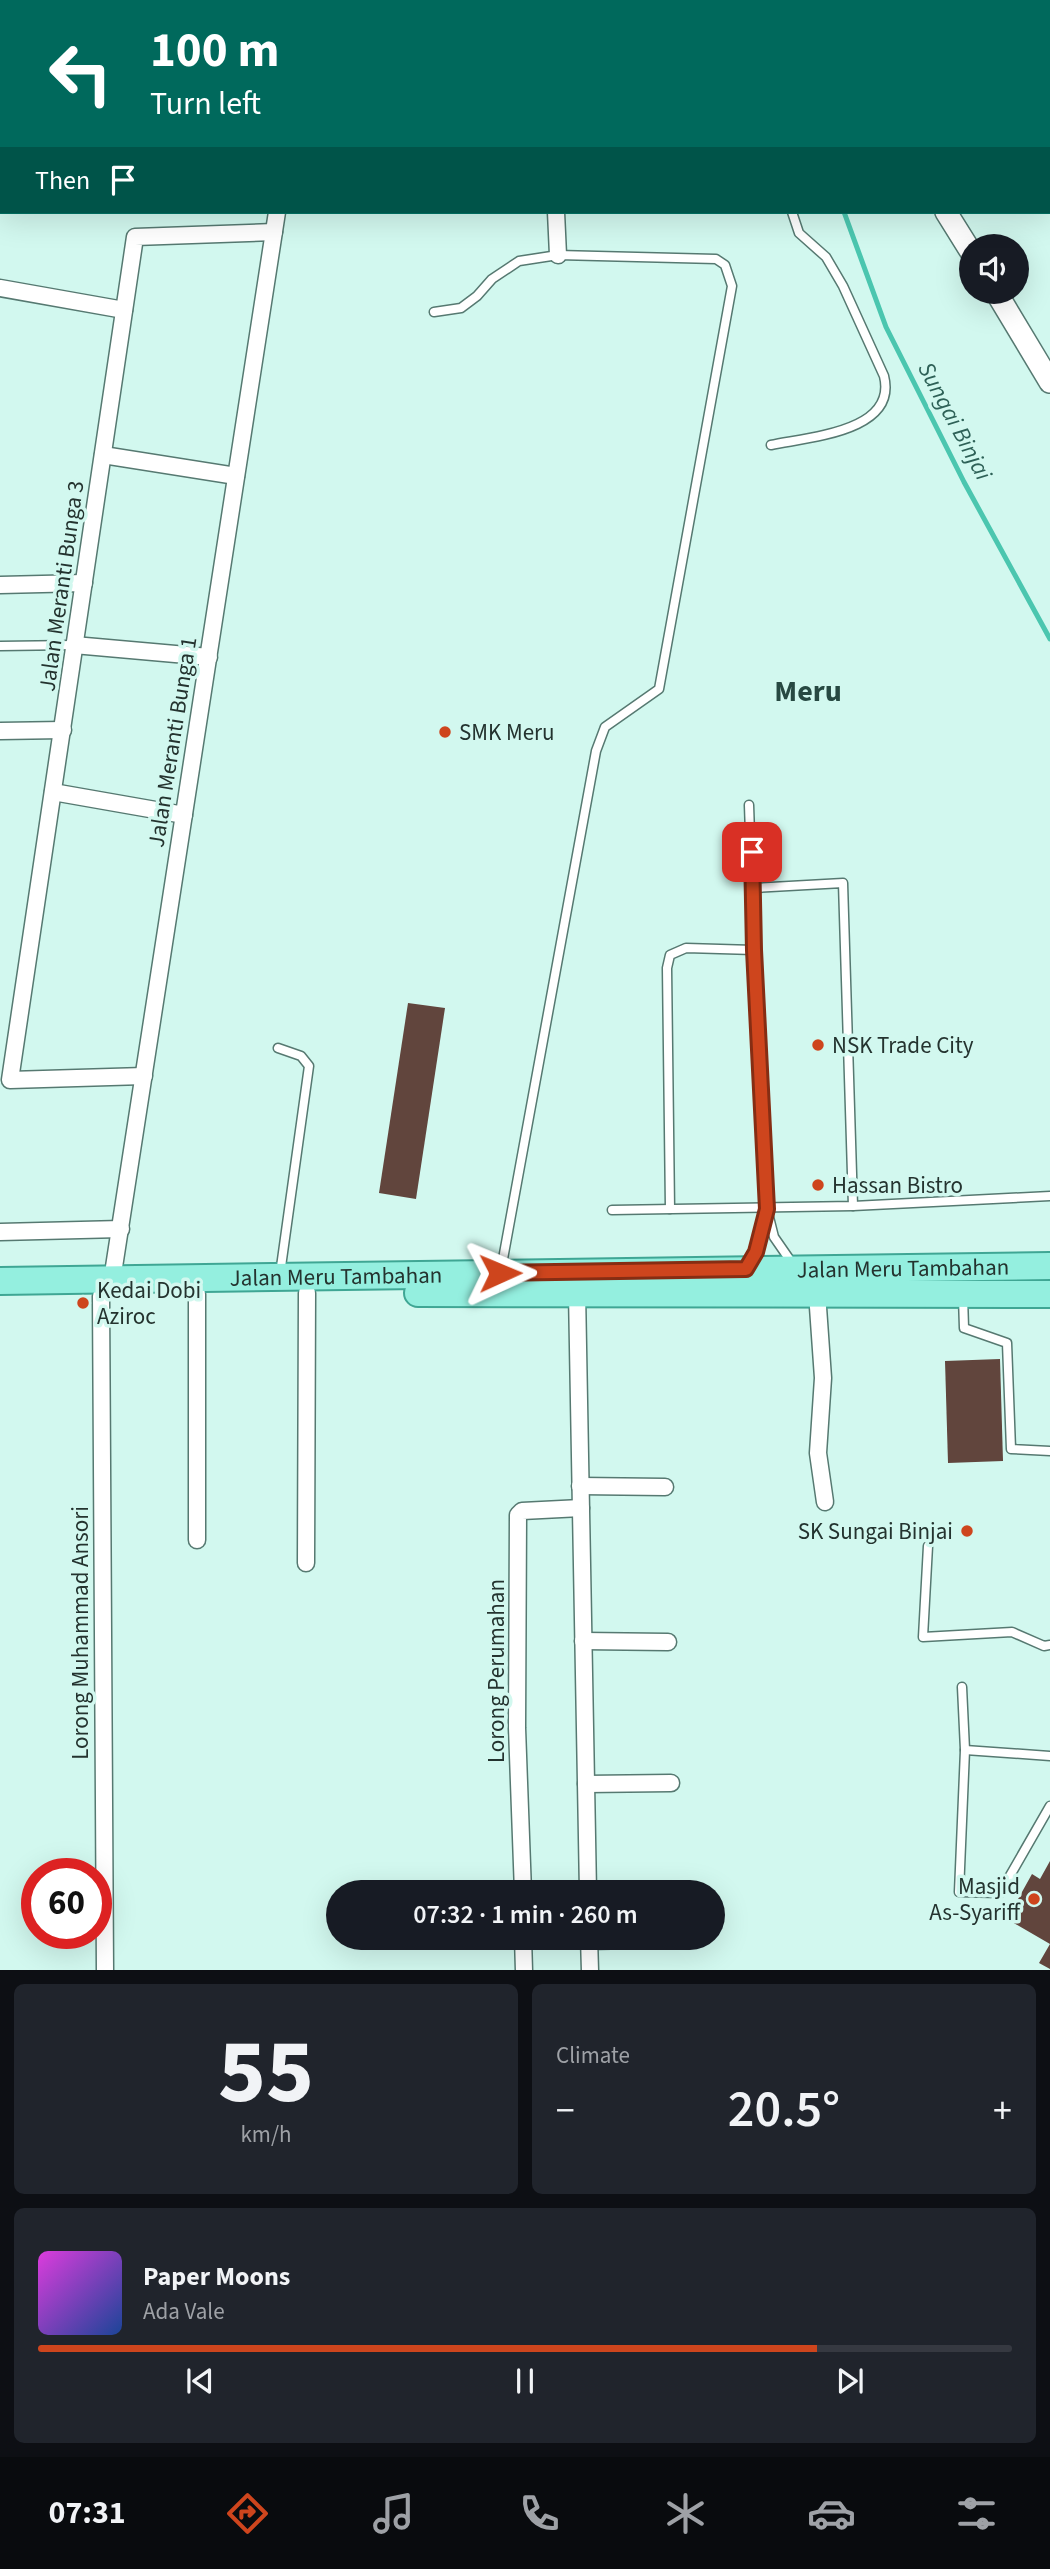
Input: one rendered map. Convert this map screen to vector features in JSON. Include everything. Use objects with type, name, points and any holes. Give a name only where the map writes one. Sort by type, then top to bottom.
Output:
[{"type":"main road","name":"Jalan Meru Tambahan","points":[[0,1298],[279,1277],[1050,1266]]},
{"type":"main road","name":"Jalan Meru Tambahan","points":[[0,1281],[197,1294],[1050,1294]]},
{"type":"street","name":"Jalan Meranti Bunga 1","points":[[106,1288],[121,1229],[277,214]]},
{"type":"street","points":[[556,214],[558,255]]},
{"type":"street","points":[[947,214],[960,234]]},
{"type":"street","name":"Jalan Meranti Bunga 3","points":[[145,1076],[10,1080],[135,237],[274,232]]},
{"type":"street","points":[[0,288],[124,310]]},
{"type":"street","points":[[1003,304],[1050,382]]},
{"type":"street","points":[[103,455],[236,475]]},
{"type":"street","points":[[0,585],[84,583]]},
{"type":"street","points":[[74,645],[209,657]]},
{"type":"street","points":[[0,731],[63,730]]},
{"type":"street","points":[[53,792],[184,815]]},
{"type":"street","points":[[0,1232],[121,1229]]},
{"type":"street","name":"Lorong Muhammad Ansori","points":[[105,1970],[106,1288]]},
{"type":"street","points":[[577,1292],[588,1880]]},
{"type":"street","points":[[306,1563],[307,1293]]},
{"type":"street","points":[[817,1293],[823,1378],[818,1453],[825,1502]]},
{"type":"street","points":[[197,1294],[197,1540]]},
{"type":"street","points":[[580,1486],[665,1487]]},
{"type":"street","name":"Lorong Perumahan","points":[[523,1880],[517,1728],[518,1515],[522,1511],[581,1508]]},
{"type":"street","points":[[583,1641],[668,1642]]},
{"type":"street","points":[[586,1784],[671,1783]]},
{"type":"street","points":[[523,1950],[524,1970]]},
{"type":"street","points":[[589,1950],[590,1970]]},
{"type":"lane","points":[[771,445],[848,428],[870,419],[881,408],[886,390],[884,376],[843,286],[826,257],[799,233],[793,214]]},
{"type":"lane","points":[[434,312],[461,308],[477,296],[492,279],[519,261],[558,255],[716,258],[725,265],[732,286],[659,688],[606,726],[596,751],[500,1273]]},
{"type":"lane","points":[[0,646],[74,645]]},
{"type":"lane","points":[[749,805],[767,1209],[774,1237],[797,1269]]},
{"type":"lane","points":[[753,888],[843,883],[853,1206]]},
{"type":"lane","points":[[670,1209],[667,968],[670,955],[685,948],[754,950]]},
{"type":"lane","points":[[278,1048],[301,1056],[309,1066],[279,1277]]},
{"type":"lane","points":[[612,1210],[767,1209],[1050,1196]]},
{"type":"lane","points":[[746,1269],[756,1252],[767,1209]]},
{"type":"lane","points":[[963,1294],[964,1328],[1007,1343],[1011,1449],[1050,1451]]},
{"type":"lane","points":[[928,1546],[923,1637],[1012,1632],[1044,1646],[1050,1645]]},
{"type":"lane","points":[[962,1687],[965,1750],[959,1892],[1000,1893],[1050,1806]]},
{"type":"lane","points":[[965,1750],[1050,1756]]},
{"type":"building","points":[[408,1003],[445,1008],[416,1199],[379,1193]]},
{"type":"building","points":[[1000,1359],[1003,1461],[948,1463],[945,1361]]},
{"type":"building","name":"Masjid As-Syariff","points":[[1050,1861],[1050,1944],[1007,1919],[1032,1874],[1040,1879]]},
{"type":"building","points":[[1050,1944],[1050,1969],[1039,1963]]},
{"type":"waterway","name":"Sungai Binjai","points":[[845,214],[886,327],[964,482],[1050,639]]},
{"type":"place","name":"SMK Meru","points":[[445,732]]},
{"type":"place","name":"NSK Trade City","points":[[818,1045]]},
{"type":"place","name":"Hassan Bistro","points":[[818,1185]]},
{"type":"place","name":"Kedai Dobi Aziroc","points":[[83,1303]]},
{"type":"place","name":"SK Sungai Binjai","points":[[967,1531]]},
{"type":"place","name":"Masjid As-Syariff","points":[[1034,1899]]},
{"type":"district","name":"Meru","points":[[808,691]]},
{"type":"route","points":[[500,1273],[746,1269],[762,1235],[767,1209],[754,950],[752,852]]}]
